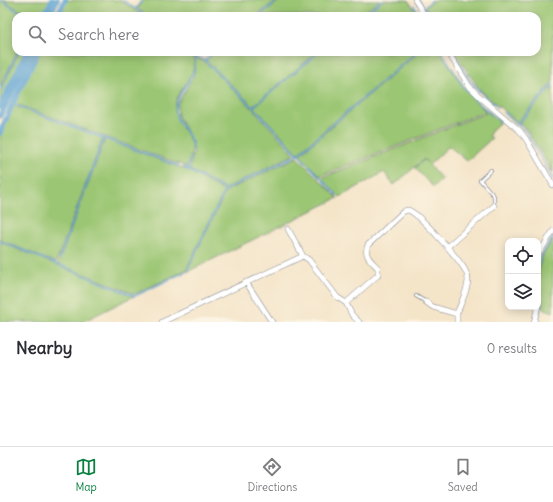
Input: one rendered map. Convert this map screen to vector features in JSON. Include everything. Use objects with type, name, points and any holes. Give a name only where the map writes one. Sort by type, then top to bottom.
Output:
[{"type":"street","points":[[415,0],[422,12]]},
{"type":"street","points":[[450,56],[469,86],[478,96],[520,131],[553,184]]},
{"type":"street","points":[[448,246],[494,206]]},
{"type":"street","points":[[346,303],[378,275],[378,268],[367,256],[366,249],[368,244],[404,211],[408,210],[412,211],[441,241],[448,246],[466,273],[468,282],[457,314],[457,322]]},
{"type":"street","points":[[288,229],[304,256],[337,297],[346,303],[352,315],[359,322]]},
{"type":"street","points":[[541,250],[553,231]]},
{"type":"street","points":[[162,322],[304,256]]},
{"type":"street","points":[[246,282],[272,322]]},
{"type":"street","points":[[426,302],[433,307],[457,314]]},
{"type":"street","points":[[534,322],[537,310]]},
{"type":"lane","points":[[491,170],[480,180],[494,196],[494,206]]},
{"type":"lane","points":[[416,296],[426,302]]},
{"type":"green space","points":[[0,0],[19,12],[12,12],[12,56],[15,56],[0,87]]},
{"type":"green space","points":[[3,0],[52,0],[46,12],[22,12]]},
{"type":"green space","points":[[65,0],[120,0],[138,12],[59,12]]},
{"type":"green space","points":[[144,0],[276,0],[262,12],[142,12],[137,8]]},
{"type":"green space","points":[[280,0],[380,0],[365,12],[265,12]]},
{"type":"green space","points":[[383,0],[408,0],[416,12],[368,12]]},
{"type":"green space","points":[[434,0],[553,0],[553,82],[517,122],[481,91],[457,56],[541,56],[541,12],[428,12],[425,7]]},
{"type":"green space","points":[[17,56],[25,56],[0,107],[0,92]]},
{"type":"green space","points":[[36,56],[193,56],[194,60],[191,75],[180,93],[175,106],[177,118],[191,146],[192,152],[187,167],[13,103]]},
{"type":"green space","points":[[211,56],[312,56],[253,106],[206,60]]},
{"type":"green space","points":[[315,56],[411,56],[298,153],[254,107]]},
{"type":"green space","points":[[414,56],[444,56],[467,91],[486,111],[320,176],[299,155]]},
{"type":"green space","points":[[196,58],[204,61],[251,107],[295,154],[225,189],[189,169],[194,152],[193,144],[178,117],[177,105],[194,75]]},
{"type":"green space","points":[[553,86],[553,173],[527,130],[519,123]]},
{"type":"green space","points":[[12,105],[103,138],[56,263],[0,240],[0,133]]},
{"type":"green space","points":[[488,112],[500,122],[491,131],[489,136],[492,138],[467,161],[449,146],[429,165],[442,179],[433,187],[415,168],[424,160],[428,163],[424,159],[394,185],[384,172],[340,197],[321,178]]},
{"type":"green space","points":[[105,139],[187,170],[224,191],[186,270],[135,294],[58,264]]},
{"type":"green space","points":[[297,157],[338,198],[187,272],[226,191]]},
{"type":"green space","points":[[553,240],[553,312],[543,308],[541,295],[541,259]]},
{"type":"green space","points":[[0,242],[134,296],[82,322],[0,322]]},
{"type":"waterway","points":[[1,0],[20,12]]},
{"type":"waterway","points":[[46,12],[52,0]]},
{"type":"waterway","points":[[51,12],[57,0]]},
{"type":"waterway","points":[[59,12],[65,0]]},
{"type":"waterway","points":[[123,0],[140,12]]},
{"type":"waterway","points":[[136,8],[142,0]]},
{"type":"waterway","points":[[264,12],[278,0]]},
{"type":"waterway","points":[[368,12],[382,0]]},
{"type":"waterway","points":[[419,0],[426,12]]},
{"type":"waterway","points":[[424,7],[432,0]]},
{"type":"waterway","points":[[414,6],[418,12]]},
{"type":"waterway","points":[[0,90],[16,56]]},
{"type":"waterway","points":[[0,107],[25,56]]},
{"type":"waterway","points":[[0,116],[30,56]]},
{"type":"waterway","points":[[0,133],[36,56]]},
{"type":"waterway","points":[[193,150],[191,140],[177,119],[175,110],[178,99],[193,73],[195,66],[194,56]]},
{"type":"waterway","points":[[195,56],[204,60],[253,107],[337,195]]},
{"type":"waterway","points":[[205,60],[210,56]]},
{"type":"waterway","points":[[253,107],[314,56]]},
{"type":"waterway","points":[[183,167],[225,190],[297,155],[412,56]]},
{"type":"waterway","points":[[445,56],[464,87],[475,100],[501,122]]},
{"type":"waterway","points":[[455,56],[469,79],[480,92],[497,107]]},
{"type":"waterway","points":[[517,124],[553,84]]},
{"type":"waterway","points":[[17,106],[179,166]]},
{"type":"waterway","points":[[503,112],[526,132],[553,179]]},
{"type":"waterway","points":[[59,259],[104,138]]},
{"type":"waterway","points":[[187,169],[191,157]]},
{"type":"waterway","points":[[0,241],[135,296],[187,271],[225,190]]},
{"type":"waterway","points":[[541,256],[553,237]]},
{"type":"waterway","points":[[537,322],[540,310]]}]
